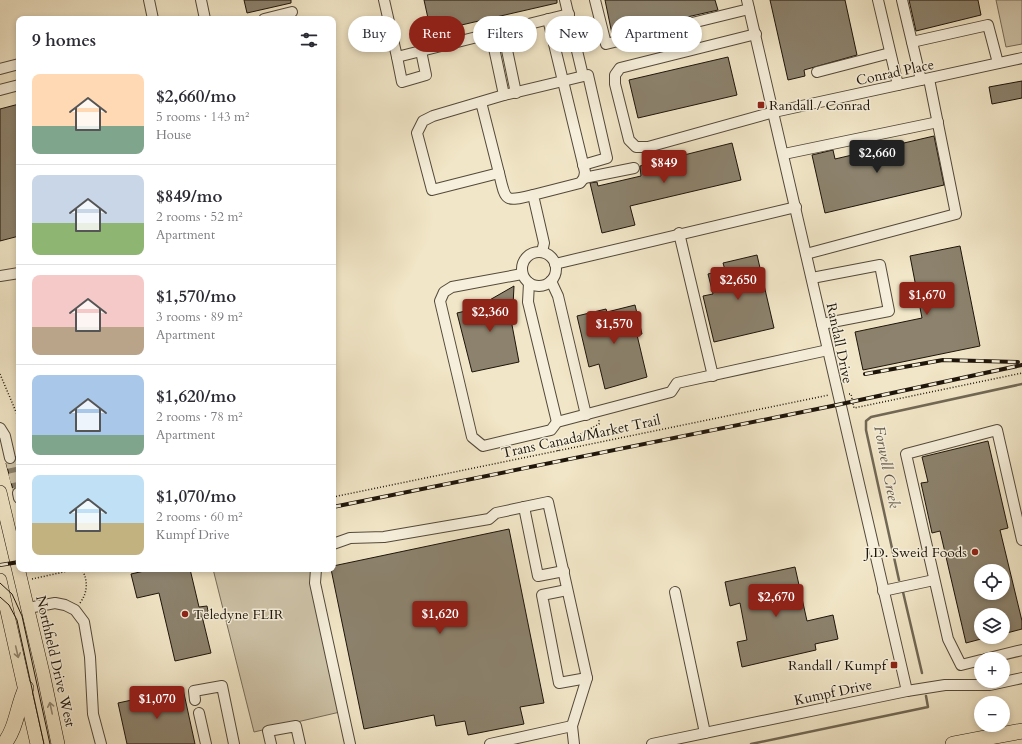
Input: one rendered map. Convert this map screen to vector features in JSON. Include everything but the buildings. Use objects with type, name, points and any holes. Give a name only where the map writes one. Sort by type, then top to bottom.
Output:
[{"type":"highway","points":[[4,744],[16,721],[19,704],[26,688]]},
{"type":"highway","points":[[953,744],[1022,731]]},
{"type":"main road","name":"Northfield Drive West","points":[[0,492],[5,539],[28,608],[58,744]]},
{"type":"main road","points":[[0,580],[4,616],[26,688],[37,744]]},
{"type":"street","points":[[149,0],[152,16]]},
{"type":"street","points":[[201,0],[204,16]]},
{"type":"street","points":[[384,0],[402,82],[426,75],[420,52]]},
{"type":"street","points":[[565,0],[583,76]]},
{"type":"street","points":[[595,0],[606,44],[748,4]]},
{"type":"street","points":[[878,0],[898,85]]},
{"type":"street","points":[[806,254],[956,214],[938,122],[912,42],[902,0]]},
{"type":"street","name":"Randall Drive","points":[[748,4],[784,154],[906,691]]},
{"type":"street","points":[[276,16],[292,12]]},
{"type":"street","points":[[562,16],[569,14]]},
{"type":"street","points":[[912,42],[988,25],[998,64]]},
{"type":"street","name":"Conrad Place","points":[[756,34],[620,68],[615,75],[615,84],[629,140],[636,147],[648,147],[774,112],[1022,58]]},
{"type":"street","points":[[397,57],[416,52]]},
{"type":"street","points":[[495,52],[504,95]]},
{"type":"street","points":[[507,52],[516,93]]},
{"type":"street","points":[[555,52],[583,165],[584,178]]},
{"type":"street","points":[[816,72],[890,54]]},
{"type":"street","points":[[0,69],[16,65]]},
{"type":"street","points":[[499,173],[432,190],[417,133],[424,121],[433,116],[504,95],[588,75],[607,158],[583,165]]},
{"type":"street","points":[[0,90],[16,86]]},
{"type":"street","points":[[481,102],[504,195],[511,200],[580,182],[584,178],[634,168]]},
{"type":"street","points":[[784,154],[938,122]]},
{"type":"street","points":[[533,195],[544,243],[542,252]]},
{"type":"street","points":[[555,264],[679,233],[796,207]]},
{"type":"street","points":[[679,233],[712,376]]},
{"type":"street","points":[[535,252],[548,254],[555,264],[556,273],[551,281],[541,286],[529,283],[522,274],[522,268],[526,257],[535,252]]},
{"type":"street","points":[[812,278],[880,265],[889,311],[822,324]]},
{"type":"street","points":[[0,276],[16,273]]},
{"type":"street","points":[[522,274],[452,287],[444,292],[440,301],[472,437],[477,443],[483,446],[551,430],[557,422],[671,392],[677,383],[828,350]]},
{"type":"street","points":[[551,281],[558,296],[586,415]]},
{"type":"street","points":[[529,283],[528,302],[557,422]]},
{"type":"street","points":[[0,428],[5,436],[10,458]]},
{"type":"street","points":[[974,662],[961,665],[948,639],[906,454],[997,430],[1022,540]]},
{"type":"street","points":[[336,543],[350,538],[384,537],[489,519],[496,513],[548,502],[587,678],[572,726],[574,744]]},
{"type":"street","points":[[524,507],[538,576],[564,571]]},
{"type":"street","points":[[316,572],[315,583],[350,744]]},
{"type":"street","points":[[883,591],[934,580]]},
{"type":"street","points":[[567,590],[542,595],[559,683],[587,678]]},
{"type":"street","points":[[675,592],[705,733]]},
{"type":"street","points":[[28,608],[55,603],[65,605],[75,610],[84,622],[90,657],[93,714],[101,744]]},
{"type":"street","points":[[1010,653],[1022,650]]},
{"type":"street","name":"Kumpf Drive","points":[[652,744],[906,691],[945,685],[990,685],[1022,678]]},
{"type":"street","points":[[195,700],[194,691],[222,686],[234,744]]},
{"type":"street","points":[[199,713],[206,744]]},
{"type":"street","points":[[270,744],[268,731],[296,726],[300,744]]},
{"type":"street","points":[[490,744],[572,726]]},
{"type":"path","points":[[851,394],[854,408],[1022,373]]},
{"type":"path","points":[[0,374],[16,412]]},
{"type":"path","name":"Trans Canada/Market Trail","points":[[336,496],[832,394]]},
{"type":"path","points":[[558,451],[558,442],[570,440],[599,424],[599,411]]},
{"type":"path","points":[[30,580],[64,572]]},
{"type":"path","points":[[75,610],[85,597],[87,588],[83,572]]},
{"type":"shaded area","points":[[996,0],[1022,0],[1022,44],[1006,47]]},
{"type":"shaded area","points":[[214,572],[311,572],[340,712],[254,732]]},
{"type":"waterway","name":"Forwell Creek","points":[[899,580],[866,430],[866,421],[871,417],[1022,384]]},
{"type":"waterway","name":"Forwell Creek","points":[[903,592],[922,673]]},
{"type":"waterway","name":"Forwell Creek","points":[[751,744],[928,707],[926,696]]},
{"type":"tunnel","points":[[10,458],[16,484]]},
{"type":"tram line","points":[[0,583],[12,594],[22,616],[50,744]]},
{"type":"tram line","points":[[0,597],[9,605],[17,620],[44,744]]},
{"type":"railway","points":[[865,374],[943,360],[1018,362]]},
{"type":"railway","points":[[336,506],[832,406],[1022,365]]},
{"type":"railway","points":[[0,565],[16,562]]},
{"type":"place","name":"Randall / Conrad","points":[[761,105]]},
{"type":"place","name":"J.D. Sweid Foods","points":[[975,552]]},
{"type":"place","name":"Teledyne FLIR","points":[[185,614]]},
{"type":"place","name":"Randall / Kumpf","points":[[894,665]]}]
